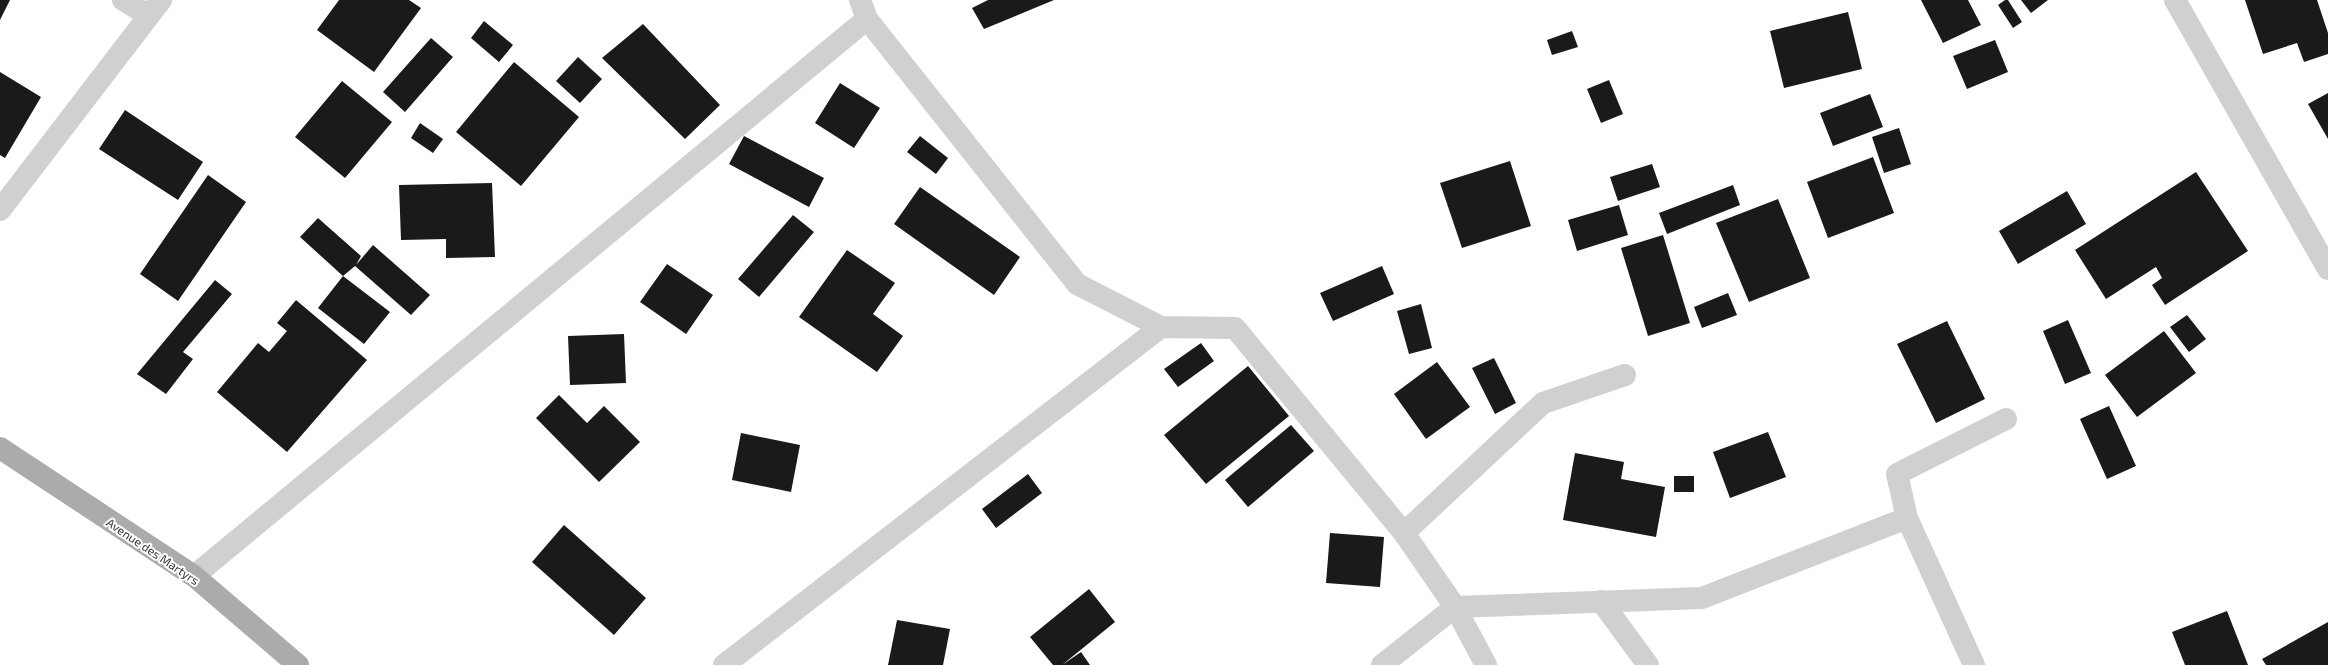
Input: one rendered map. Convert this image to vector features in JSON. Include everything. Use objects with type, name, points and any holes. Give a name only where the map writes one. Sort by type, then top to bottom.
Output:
[{"type":"main road","name":"Avenue des Martyrs","points":[[0,448],[194,576],[298,665]]},
{"type":"street","points":[[0,210],[155,8],[123,0]]},
{"type":"street","points":[[2175,0],[2328,269]]},
{"type":"street","points":[[194,576],[864,10],[1077,284],[1162,327],[1235,328],[1404,532],[1455,607],[1486,665]]},
{"type":"street","points":[[724,665],[1162,327]]},
{"type":"street","points":[[1404,532],[1543,403],[1625,375]]},
{"type":"street","points":[[1974,665],[1907,518],[1898,474],[2006,419]]},
{"type":"street","points":[[1382,665],[1455,607],[1702,598],[1907,518]]},
{"type":"street","points":[[1601,601],[1648,665]]},
{"type":"building","points":[[0,0],[10,0],[0,20]]},
{"type":"building","points":[[339,0],[409,0],[421,8],[374,72],[317,30]]},
{"type":"building","points":[[988,0],[1054,0],[984,29],[972,8]]},
{"type":"building","points":[[1921,0],[1968,0],[1981,25],[1943,43]]},
{"type":"building","points":[[2005,0],[2008,0],[2022,22],[2013,28],[1998,5]]},
{"type":"building","points":[[2021,0],[2048,0],[2031,13]]},
{"type":"building","points":[[2245,0],[2317,0],[2328,33],[2328,54],[2304,62],[2297,43],[2263,54]]},
{"type":"building","points":[[1848,12],[1862,69],[1784,88],[1770,31]]},
{"type":"building","points":[[484,21],[513,45],[499,62],[471,38]]},
{"type":"building","points":[[643,24],[720,105],[685,139],[602,58]]},
{"type":"building","points":[[1572,31],[1578,47],[1552,55],[1547,40]]},
{"type":"building","points":[[431,38],[453,57],[405,112],[383,92]]},
{"type":"building","points":[[1995,40],[2008,72],[1967,89],[1953,56]]},
{"type":"building","points":[[578,57],[602,79],[580,103],[556,81]]},
{"type":"building","points":[[514,62],[579,117],[521,186],[456,132]]},
{"type":"building","points":[[0,72],[41,97],[5,158],[0,155]]},
{"type":"building","points":[[1609,80],[1623,114],[1601,123],[1587,89]]},
{"type":"building","points":[[342,81],[392,122],[345,178],[295,137]]},
{"type":"building","points":[[840,83],[880,108],[854,148],[815,123]]},
{"type":"building","points":[[2328,93],[2328,139],[2308,104]]},
{"type":"building","points":[[1870,94],[1883,127],[1833,146],[1820,113]]},
{"type":"building","points":[[125,110],[203,162],[178,200],[99,149]]},
{"type":"building","points":[[420,123],[443,139],[433,153],[411,138]]},
{"type":"building","points":[[1899,128],[1911,164],[1884,173],[1872,137]]},
{"type":"building","points":[[744,136],[824,178],[809,207],[729,164]]},
{"type":"building","points":[[920,136],[948,158],[936,174],[907,152]]},
{"type":"building","points":[[1873,157],[1894,213],[1828,238],[1807,182]]},
{"type":"building","points":[[1510,161],[1531,226],[1462,248],[1440,183]]},
{"type":"building","points":[[1652,164],[1660,187],[1618,201],[1610,177]]},
{"type":"building","points":[[2196,172],[2248,251],[2165,305],[2152,285],[2162,278],[2156,267],[2106,299],[2075,250]]},
{"type":"building","points":[[208,175],[246,202],[178,301],[140,274]]},
{"type":"building","points":[[492,183],[495,257],[446,258],[446,239],[401,240],[399,185]]},
{"type":"building","points":[[1733,185],[1740,205],[1667,234],[1659,213]]},
{"type":"building","points":[[920,187],[1020,257],[994,295],[894,224]]},
{"type":"building","points":[[2067,191],[2086,224],[2018,264],[1999,231]]},
{"type":"building","points":[[1778,199],[1810,278],[1749,302],[1716,223]]},
{"type":"building","points":[[1619,205],[1628,235],[1577,251],[1568,220]]},
{"type":"building","points":[[793,215],[814,232],[759,297],[738,279]]},
{"type":"building","points":[[318,218],[361,256],[356,265],[373,245],[430,295],[411,315],[355,266],[343,276],[300,237]]},
{"type":"building","points":[[1663,235],[1690,323],[1648,336],[1621,248]]},
{"type":"building","points":[[847,250],[895,283],[873,314],[903,336],[877,372],[799,317]]},
{"type":"building","points":[[667,264],[713,295],[686,334],[640,302]]},
{"type":"building","points":[[1382,266],[1394,294],[1333,321],[1320,293]]},
{"type":"building","points":[[343,276],[390,312],[364,344],[318,308]]},
{"type":"building","points":[[215,280],[232,294],[183,352],[193,359],[166,394],[137,374]]},
{"type":"building","points":[[1728,293],[1737,315],[1702,328],[1694,307]]},
{"type":"building","points":[[296,300],[367,360],[287,452],[217,392],[258,343],[269,352],[287,331],[277,323]]},
{"type":"building","points":[[1421,304],[1432,348],[1409,354],[1397,311]]},
{"type":"building","points":[[2187,315],[2206,339],[2189,352],[2170,327]]},
{"type":"building","points":[[2068,320],[2091,373],[2065,384],[2043,331]]},
{"type":"building","points":[[1947,321],[1985,399],[1936,423],[1897,344]]},
{"type":"building","points":[[2164,331],[2196,373],[2137,417],[2105,375]]},
{"type":"building","points":[[624,334],[626,383],[570,385],[568,336]]},
{"type":"building","points":[[1201,343],[1214,361],[1178,387],[1164,369]]},
{"type":"building","points":[[1494,358],[1516,403],[1495,414],[1472,368]]},
{"type":"building","points":[[1437,362],[1470,407],[1426,439],[1394,394]]},
{"type":"building","points":[[1248,366],[1289,416],[1206,484],[1164,435]]},
{"type":"building","points":[[559,395],[587,423],[604,406],[640,442],[599,482],[536,418]]},
{"type":"building","points":[[2109,406],[2136,466],[2107,479],[2080,419]]},
{"type":"building","points":[[1291,425],[1314,451],[1248,507],[1225,480]]},
{"type":"building","points":[[1768,432],[1786,477],[1730,498],[1713,452]]},
{"type":"building","points":[[741,433],[800,445],[791,492],[732,480]]},
{"type":"building","points":[[1575,453],[1624,462],[1621,479],[1665,487],[1656,537],[1563,520]]},
{"type":"building","points":[[1028,474],[1042,493],[996,528],[982,509]]},
{"type":"building","points":[[1674,476],[1694,476],[1694,492],[1674,492]]},
{"type":"building","points":[[564,525],[646,598],[614,635],[532,562]]},
{"type":"building","points":[[1330,533],[1384,537],[1380,587],[1326,583]]},
{"type":"building","points":[[1089,589],[1115,622],[1062,665],[1053,665],[1030,637]]},
{"type":"building","points":[[2227,611],[2248,665],[2185,665],[2172,632]]},
{"type":"building","points":[[897,620],[950,629],[943,665],[888,665]]},
{"type":"building","points":[[2328,622],[2328,665],[2266,665],[2262,659]]},
{"type":"building","points":[[1081,652],[1090,665],[1062,665]]}]
